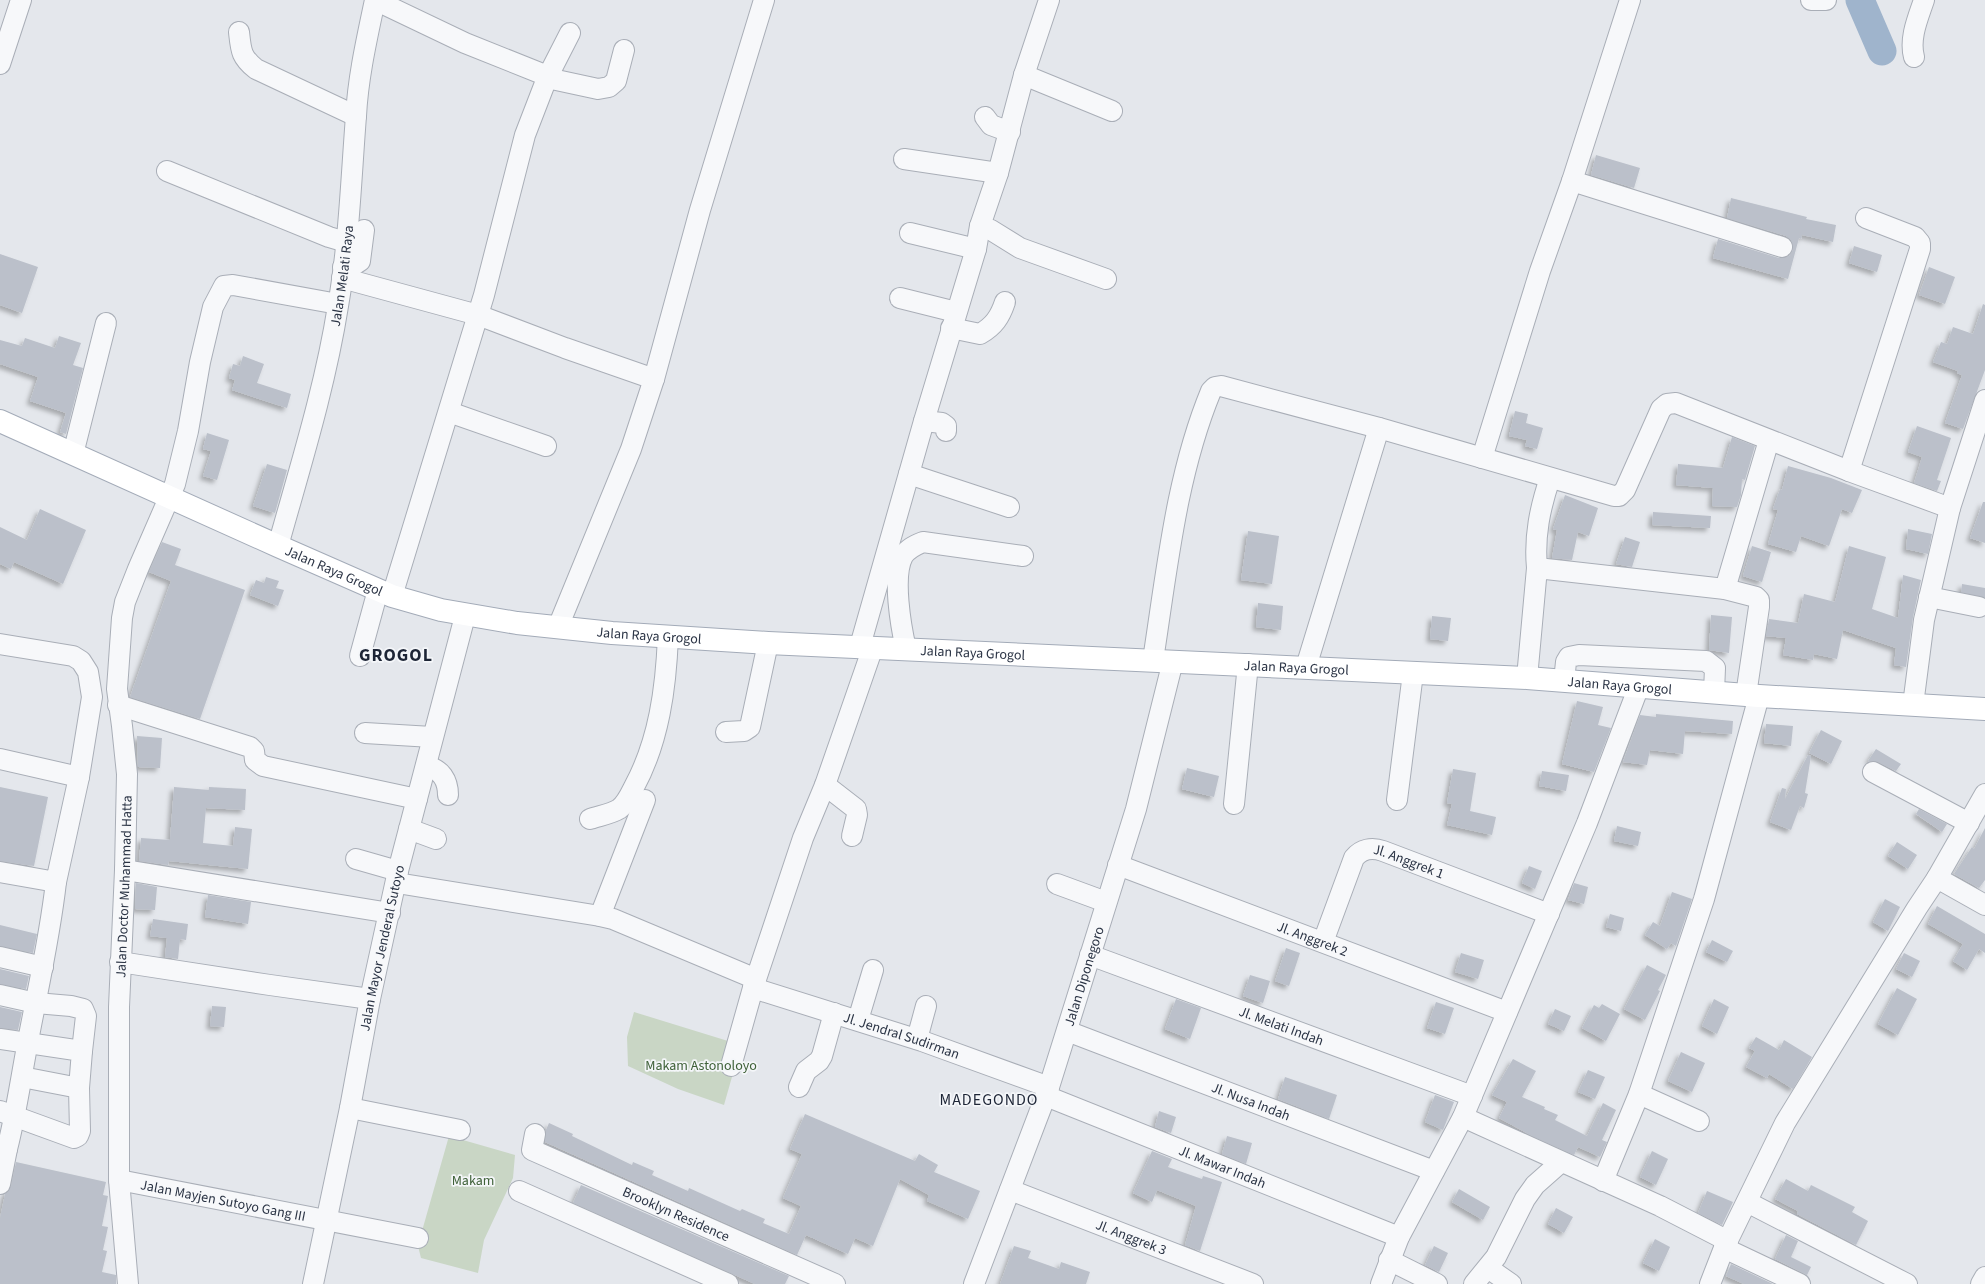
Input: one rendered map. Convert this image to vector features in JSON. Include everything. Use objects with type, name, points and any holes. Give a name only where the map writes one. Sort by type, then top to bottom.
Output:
[{"type":"main road","name":"Jalan Raya Grogol","points":[[0,421],[169,498],[385,593],[465,616],[558,627],[768,643],[1306,666],[1413,674],[1564,680],[1753,696],[1985,709]]},
{"type":"street","points":[[2,52],[21,0]]},
{"type":"street","points":[[375,0],[465,43],[540,73],[547,78],[598,89],[609,87],[616,81],[624,50]]},
{"type":"street","name":"Jalan Melati Raya","points":[[278,546],[310,434],[327,365],[338,304],[352,195],[356,116],[361,74],[375,0]]},
{"type":"street","points":[[558,627],[631,449],[654,379],[700,210],[764,0]]},
{"type":"street","points":[[731,1066],[754,983],[803,838],[825,784],[867,647],[909,474],[976,249],[980,226],[1010,132],[1024,75],[1049,0]]},
{"type":"street","points":[[1482,458],[1540,271],[1572,181],[1630,0]]},
{"type":"street","points":[[1811,0],[1826,0]]},
{"type":"street","points":[[1914,57],[1912,47],[1913,38],[1924,0]]},
{"type":"street","points":[[239,32],[241,51],[244,60],[256,69],[356,116]]},
{"type":"street","points":[[360,656],[385,593],[449,412],[478,314],[525,135],[547,78],[570,33]]},
{"type":"street","points":[[1024,75],[1112,112]]},
{"type":"street","points":[[985,117],[991,125],[1010,132]]},
{"type":"street","points":[[904,159],[998,173]]},
{"type":"street","points":[[167,171],[329,237],[346,242]]},
{"type":"street","points":[[1572,181],[1782,247]]},
{"type":"street","points":[[1849,472],[1920,249],[1920,243],[1915,237],[1866,218]]},
{"type":"street","points":[[980,226],[1020,248],[1106,279]]},
{"type":"street","points":[[342,273],[360,261],[364,230]]},
{"type":"street","points":[[910,233],[976,249]]},
{"type":"street","points":[[342,273],[478,314],[565,348],[654,379]]},
{"type":"street","name":"Jalan Doctor Muhammad Hatta","points":[[128,1284],[119,1180],[120,962],[126,870],[126,774],[116,681],[125,602],[175,484],[188,431],[200,362],[213,307],[224,286],[233,285],[338,304]]},
{"type":"street","points":[[900,298],[954,320],[980,334],[989,328],[1000,317],[1005,302]]},
{"type":"street","points":[[73,454],[106,322]]},
{"type":"street","name":"Jalan Diponegoro","points":[[974,1284],[1048,1092],[1144,782],[1163,660],[1172,532],[1188,461],[1211,391],[1215,387],[1229,387],[1379,428],[1608,495],[1619,496],[1625,490],[1661,409],[1667,404],[1676,403],[1769,440]]},
{"type":"street","points":[[1913,705],[1924,620],[1950,508],[1985,400]]},
{"type":"street","points":[[449,412],[546,446]]},
{"type":"street","points":[[924,421],[942,423],[946,426],[946,430]]},
{"type":"street","points":[[1306,666],[1379,428]]},
{"type":"street","points":[[1725,589],[1769,440],[1849,472],[1950,508]]},
{"type":"street","points":[[909,474],[1009,507]]},
{"type":"street","points":[[1527,678],[1537,568],[1535,547],[1537,530],[1550,478]]},
{"type":"street","points":[[906,649],[902,632],[898,596],[900,565],[903,556],[910,548],[923,542],[1023,556]]},
{"type":"street","points":[[1537,568],[1725,589],[1750,594],[1759,600],[1753,696],[1704,899],[1639,1094],[1603,1181]]},
{"type":"street","points":[[1929,597],[1979,607]]},
{"type":"street","name":"Jalan Mayor Jenderal Sutoyo","points":[[313,1284],[350,1108],[370,999],[397,877],[408,829],[465,616]]},
{"type":"street","points":[[590,819],[621,808],[629,798],[644,769],[657,730],[668,659],[668,636]]},
{"type":"street","points":[[726,732],[744,731],[750,727],[768,643]]},
{"type":"street","points":[[0,644],[73,656],[81,661],[88,672],[92,697],[79,777],[56,882],[43,967],[27,1043],[22,1077],[8,1114],[0,1184]]},
{"type":"street","points":[[1564,680],[1566,662],[1569,656],[1579,654],[1706,661],[1714,668],[1714,692]]},
{"type":"street","points":[[1234,804],[1248,664]]},
{"type":"street","points":[[1397,800],[1413,674]]},
{"type":"street","points":[[1381,1284],[1399,1237],[1463,1117],[1587,823],[1639,686]]},
{"type":"street","points":[[118,705],[250,747],[254,751],[255,760],[263,766],[416,800]]},
{"type":"street","points":[[365,733],[432,737]]},
{"type":"street","points":[[0,759],[79,777]]},
{"type":"street","points":[[426,766],[435,768],[440,772],[448,784],[448,795]]},
{"type":"street","points":[[1873,772],[1969,823]]},
{"type":"street","points":[[825,784],[856,809],[857,815],[852,836]]},
{"type":"street","points":[[1710,1284],[1726,1244],[1785,1123],[1937,878],[1985,794]]},
{"type":"street","points":[[600,916],[645,800]]},
{"type":"street","points":[[408,829],[436,839]]},
{"type":"street","name":"Jl. Anggrek 1","points":[[1323,942],[1354,858],[1361,852],[1371,849],[1383,851],[1549,914]]},
{"type":"street","name":"Jl. Jendral Sudirman","points":[[356,859],[397,877],[600,916],[613,920],[754,983],[834,1012],[917,1039],[1048,1092]]},
{"type":"street","name":"Jl. Anggrek 2","points":[[1118,864],[1507,1012]]},
{"type":"street","points":[[126,870],[390,912]]},
{"type":"street","points":[[0,872],[56,882]]},
{"type":"street","points":[[1937,878],[1985,905]]},
{"type":"street","points":[[1057,884],[1106,902]]},
{"type":"street","name":"Jl. Melati Indah","points":[[1090,955],[1472,1096]]},
{"type":"street","points":[[0,957],[43,967]]},
{"type":"street","points":[[120,962],[270,986],[370,999]]},
{"type":"street","points":[[858,1020],[873,970]]},
{"type":"street","points":[[0,996],[36,1003],[71,1006],[83,1010],[86,1016],[79,1088],[80,1131],[78,1136],[74,1138],[8,1114]]},
{"type":"street","points":[[917,1039],[926,1006]]},
{"type":"street","points":[[798,1087],[806,1071],[819,1062],[822,1056],[834,1012]]},
{"type":"street","name":"Jl. Nusa Indah","points":[[1067,1032],[1434,1171]]},
{"type":"street","points":[[0,1038],[82,1051]]},
{"type":"street","points":[[22,1077],[79,1088]]},
{"type":"street","name":"Jl. Mawar Indah","points":[[1048,1092],[1399,1237]]},
{"type":"street","points":[[1639,1094],[1699,1121]]},
{"type":"street","points":[[350,1108],[460,1130]]},
{"type":"street","points":[[1463,1117],[1667,1210],[1800,1284]]},
{"type":"street","name":"Brooklyn Residence","points":[[535,1134],[532,1150],[835,1284]]},
{"type":"street","points":[[1474,1284],[1488,1268],[1507,1238],[1529,1194],[1543,1176],[1561,1162]]},
{"type":"street","name":"Jalan Mayjen Sutoyo Gang III","points":[[119,1180],[418,1238]]},
{"type":"street","name":"Jl. Anggrek 3","points":[[1010,1190],[1252,1284]]},
{"type":"street","points":[[519,1191],[728,1284]]},
{"type":"street","points":[[1747,1202],[1907,1284]]},
{"type":"street","points":[[1390,1260],[1437,1284]]},
{"type":"street","points":[[1488,1268],[1511,1284]]},
{"type":"street","points":[[1981,1284],[1985,1277]]},
{"type":"green space","name":"Makam Astonoloyo","points":[[634,1012],[741,1045],[724,1105],[678,1089],[628,1066],[627,1037]]},
{"type":"green space","name":"Makam","points":[[449,1136],[515,1155],[513,1178],[484,1240],[478,1273],[421,1258],[417,1242],[422,1231]]},
{"type":"building","points":[[1596,155],[1640,168],[1634,188],[1591,175]]},
{"type":"building","points":[[1731,198],[1807,217],[1806,219],[1836,225],[1833,242],[1802,235],[1801,239],[1799,238],[1788,279],[1713,258],[1718,239],[1779,258],[1789,256],[1793,250],[1791,240],[1786,236],[1727,218]]},
{"type":"building","points":[[1854,246],[1882,255],[1877,272],[1849,263]]},
{"type":"building","points":[[0,254],[38,267],[22,313],[0,305]]},
{"type":"building","points":[[1929,267],[1955,277],[1945,304],[1919,295]]},
{"type":"building","points":[[1983,304],[1985,305],[1985,370],[1963,429],[1945,423],[1962,375],[1957,373],[1958,371],[1933,362],[1941,342],[1947,344],[1953,327],[1973,334]]},
{"type":"building","points":[[59,336],[81,343],[73,365],[83,368],[66,434],[60,432],[66,413],[30,401],[38,377],[0,364],[0,340],[22,346],[25,338],[55,348]]},
{"type":"building","points":[[243,356],[264,364],[257,383],[291,394],[287,408],[232,390],[235,380],[229,378],[233,364],[240,366]]},
{"type":"building","points":[[1515,411],[1528,414],[1526,423],[1543,428],[1537,449],[1525,446],[1527,440],[1509,436]]},
{"type":"building","points":[[1917,426],[1951,438],[1937,480],[1941,481],[1937,491],[1914,483],[1922,457],[1908,452]]},
{"type":"building","points":[[207,433],[229,440],[217,480],[203,476],[211,451],[203,449]]},
{"type":"building","points":[[1732,437],[1755,446],[1745,480],[1742,479],[1741,495],[1737,507],[1712,506],[1713,488],[1676,485],[1678,464],[1723,468]]},
{"type":"building","points":[[267,464],[287,470],[275,513],[253,506]]},
{"type":"building","points":[[1788,466],[1831,478],[1862,490],[1852,513],[1842,509],[1829,546],[1801,536],[1796,552],[1768,544],[1778,510],[1773,509],[1780,489],[1782,490]]},
{"type":"building","points":[[1565,495],[1598,508],[1589,536],[1578,532],[1572,560],[1552,558],[1557,530],[1553,529]]},
{"type":"building","points":[[1983,502],[1985,502],[1985,543],[1970,538]]},
{"type":"building","points":[[40,509],[86,530],[63,584],[14,562],[11,569],[0,564],[0,527],[27,540]]},
{"type":"building","points":[[1653,512],[1711,516],[1710,528],[1652,525]]},
{"type":"building","points":[[1908,529],[1932,534],[1928,554],[1906,549]]},
{"type":"building","points":[[1248,531],[1279,536],[1272,584],[1241,580]]},
{"type":"building","points":[[1625,537],[1640,542],[1632,567],[1616,564]]},
{"type":"building","points":[[162,542],[181,549],[175,565],[245,590],[200,719],[130,697],[171,581],[149,572]]},
{"type":"building","points":[[1752,546],[1771,552],[1762,582],[1743,576]]},
{"type":"building","points":[[1849,546],[1886,557],[1872,609],[1898,618],[1903,575],[1921,580],[1913,617],[1906,667],[1894,665],[1896,648],[1843,630],[1837,659],[1814,654],[1813,660],[1783,655],[1786,638],[1766,636],[1769,619],[1798,623],[1804,594],[1835,602]]},
{"type":"building","points":[[266,577],[279,581],[276,588],[284,590],[278,606],[250,595],[256,580],[264,583]]},
{"type":"building","points":[[1962,584],[1985,588],[1985,598],[1961,592]]},
{"type":"building","points":[[1258,603],[1283,606],[1281,630],[1256,627]]},
{"type":"building","points":[[1711,615],[1732,617],[1729,653],[1709,650]]},
{"type":"building","points":[[1432,616],[1451,618],[1448,641],[1430,639]]},
{"type":"building","points":[[1577,701],[1603,707],[1598,725],[1611,728],[1594,772],[1562,764]]},
{"type":"building","points":[[1656,714],[1733,721],[1732,734],[1685,731],[1683,754],[1650,750],[1647,765],[1623,762],[1640,715],[1656,717]]},
{"type":"building","points":[[1766,724],[1793,726],[1791,746],[1764,743]]},
{"type":"building","points":[[1821,730],[1842,741],[1831,764],[1809,753]]},
{"type":"building","points":[[137,736],[162,738],[160,768],[138,767]]},
{"type":"building","points":[[1876,749],[1901,764],[1896,771],[1878,762],[1868,761]]},
{"type":"building","points":[[1808,755],[1811,756],[1805,793],[1808,794],[1804,808],[1800,806],[1791,830],[1770,822],[1782,788],[1786,789],[1785,799]]},
{"type":"building","points":[[1187,768],[1219,776],[1214,797],[1182,789]]},
{"type":"building","points":[[1453,769],[1476,773],[1470,811],[1496,817],[1492,835],[1447,825],[1452,804],[1447,803]]},
{"type":"building","points":[[1542,771],[1569,775],[1566,791],[1539,786]]},
{"type":"building","points":[[0,787],[48,797],[34,866],[0,861]]},
{"type":"building","points":[[174,787],[209,790],[209,787],[246,789],[245,810],[206,808],[203,843],[233,846],[235,827],[252,829],[248,869],[169,861],[168,865],[139,861],[141,838],[170,840]]},
{"type":"building","points":[[1919,809],[1947,824],[1942,832],[1916,814]]},
{"type":"building","points":[[1617,826],[1641,832],[1638,846],[1614,841]]},
{"type":"building","points":[[1985,828],[1985,880],[1979,888],[1954,874],[1972,847],[1974,849]]},
{"type":"building","points":[[1897,842],[1917,855],[1908,869],[1888,856]]},
{"type":"building","points":[[1529,866],[1542,871],[1535,889],[1522,883]]},
{"type":"building","points":[[136,883],[157,887],[155,910],[135,909]]},
{"type":"building","points":[[1574,883],[1588,887],[1584,904],[1568,900]]},
{"type":"building","points":[[1672,892],[1692,899],[1676,946],[1671,943],[1667,949],[1645,935],[1653,922],[1660,926]]},
{"type":"building","points":[[208,895],[251,902],[248,924],[205,917]]},
{"type":"building","points":[[1885,899],[1900,907],[1888,931],[1873,922]]},
{"type":"building","points":[[1937,906],[1985,934],[1985,953],[1979,949],[1967,970],[1953,961],[1963,944],[1928,924]]},
{"type":"building","points":[[1610,914],[1624,918],[1621,931],[1606,927]]},
{"type":"building","points":[[153,919],[188,924],[186,940],[180,939],[178,959],[165,957],[167,938],[150,936]]},
{"type":"building","points":[[0,925],[37,934],[33,953],[0,946]]},
{"type":"building","points":[[1712,940],[1733,951],[1727,962],[1706,952]]},
{"type":"building","points":[[1286,948],[1300,953],[1289,986],[1275,981]]},
{"type":"building","points":[[1461,953],[1484,960],[1478,979],[1455,972]]},
{"type":"building","points":[[1904,953],[1920,961],[1912,977],[1896,969]]},
{"type":"building","points":[[1647,965],[1666,975],[1658,990],[1660,991],[1645,1020],[1624,1009]]},
{"type":"building","points":[[0,969],[29,976],[26,989],[0,984]]},
{"type":"building","points":[[1250,975],[1270,981],[1263,1003],[1243,996]]},
{"type":"building","points":[[1897,988],[1917,999],[1898,1035],[1878,1024]]},
{"type":"building","points":[[1176,999],[1201,1008],[1190,1039],[1165,1029]]},
{"type":"building","points":[[1714,999],[1729,1007],[1717,1034],[1702,1026]]},
{"type":"building","points":[[1436,1002],[1454,1008],[1445,1034],[1427,1028]]},
{"type":"building","points":[[1602,1004],[1620,1014],[1606,1041],[1582,1028],[1594,1005],[1599,1008]]},
{"type":"building","points":[[212,1006],[226,1007],[224,1027],[210,1026]]},
{"type":"building","points":[[0,1007],[22,1012],[18,1030],[0,1028]]},
{"type":"building","points":[[1555,1009],[1571,1016],[1564,1031],[1548,1024]]},
{"type":"building","points":[[1756,1037],[1779,1050],[1784,1040],[1812,1057],[1793,1089],[1769,1074],[1767,1078],[1746,1067],[1755,1051],[1749,1048]]},
{"type":"building","points":[[1681,1052],[1705,1063],[1692,1092],[1668,1081]]},
{"type":"building","points":[[1513,1059],[1536,1071],[1522,1097],[1545,1107],[1544,1109],[1558,1115],[1555,1120],[1587,1136],[1603,1103],[1616,1110],[1602,1140],[1607,1142],[1600,1157],[1578,1147],[1574,1155],[1534,1137],[1499,1118],[1507,1102],[1492,1095]]},
{"type":"building","points":[[1588,1070],[1605,1077],[1595,1099],[1578,1092]]},
{"type":"building","points":[[1285,1077],[1337,1095],[1329,1119],[1278,1099]]},
{"type":"building","points":[[1435,1095],[1454,1102],[1443,1130],[1425,1122]]},
{"type":"building","points":[[1159,1111],[1176,1117],[1171,1133],[1155,1127]]},
{"type":"building","points":[[805,1114],[915,1161],[919,1154],[938,1165],[934,1172],[980,1191],[968,1219],[927,1201],[929,1195],[900,1179],[873,1246],[855,1238],[848,1254],[806,1235],[797,1255],[545,1142],[546,1130],[549,1123],[573,1134],[572,1136],[632,1165],[633,1162],[654,1171],[652,1175],[688,1191],[689,1188],[740,1211],[742,1209],[765,1219],[763,1223],[789,1234],[801,1206],[783,1198],[802,1154],[790,1149]]},
{"type":"building","points":[[1227,1136],[1252,1143],[1246,1164],[1222,1154]]},
{"type":"building","points":[[1152,1151],[1172,1159],[1168,1167],[1202,1179],[1203,1176],[1222,1182],[1200,1251],[1185,1245],[1196,1206],[1157,1190],[1152,1202],[1133,1193]]},
{"type":"building","points":[[1652,1151],[1668,1159],[1656,1185],[1640,1177]]},
{"type":"building","points":[[16,1162],[106,1182],[103,1195],[108,1196],[102,1226],[108,1227],[103,1250],[107,1251],[102,1272],[116,1275],[116,1284],[0,1284],[0,1218],[5,1194],[11,1186]]},
{"type":"building","points":[[1786,1179],[1808,1191],[1811,1185],[1855,1207],[1852,1212],[1868,1221],[1856,1245],[1797,1214],[1798,1211],[1775,1199]]},
{"type":"building","points":[[581,1185],[789,1276],[785,1284],[755,1284],[573,1203]]},
{"type":"building","points":[[1459,1189],[1490,1207],[1483,1220],[1452,1202]]},
{"type":"building","points":[[1707,1191],[1733,1202],[1722,1225],[1698,1213]]},
{"type":"building","points":[[1556,1208],[1573,1217],[1564,1233],[1548,1224]]},
{"type":"building","points":[[1786,1235],[1798,1241],[1791,1257],[1811,1267],[1807,1275],[1775,1259]]},
{"type":"building","points":[[1655,1239],[1670,1247],[1659,1271],[1643,1263]]},
{"type":"building","points":[[1014,1246],[1031,1251],[1028,1258],[1059,1269],[1061,1262],[1090,1272],[1086,1284],[1000,1284]]},
{"type":"building","points":[[1434,1246],[1448,1253],[1439,1272],[1425,1265]]},
{"type":"building","points":[[1731,1264],[1773,1284],[1744,1284],[1726,1276]]},
{"type":"waterway","points":[[1860,0],[1882,51]]},
{"type":"district","name":"GROGOL","points":[[396,655]]},
{"type":"district","name":"MADEGONDO","points":[[989,1099]]}]
